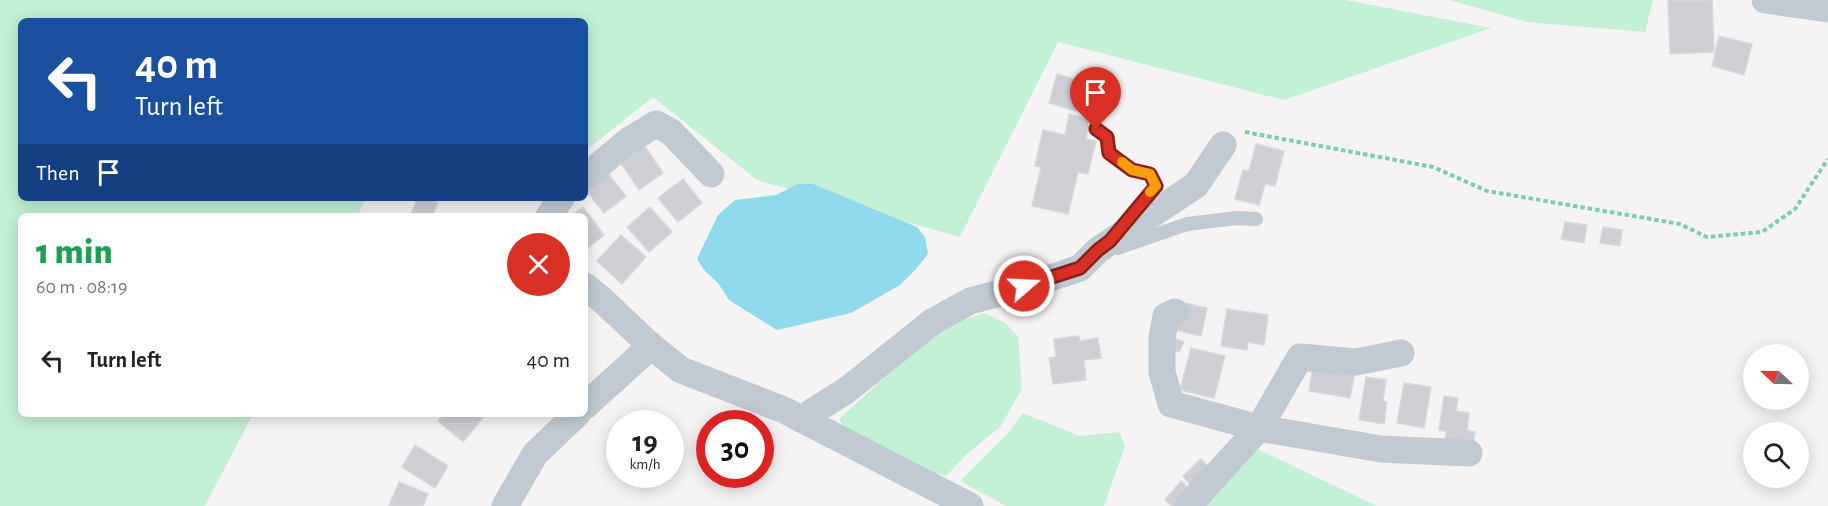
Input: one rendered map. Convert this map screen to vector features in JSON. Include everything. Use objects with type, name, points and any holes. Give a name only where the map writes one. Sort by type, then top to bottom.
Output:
[{"type":"street","points":[[1765,0],[1828,9]]},
{"type":"street","points":[[588,174],[628,141],[656,124],[671,132],[711,174]]},
{"type":"street","points":[[801,418],[847,390],[932,322],[970,301],[1080,268],[1100,249],[1196,185],[1224,145]]},
{"type":"street","points":[[588,288],[681,370],[801,418],[970,506]]},
{"type":"street","points":[[1175,312],[1166,316],[1162,338],[1162,372],[1171,404],[1259,428],[1381,449],[1469,453]]},
{"type":"street","points":[[588,398],[651,345]]},
{"type":"street","points":[[1188,506],[1259,428],[1300,357],[1356,362],[1401,353]]},
{"type":"street","points":[[505,506],[535,454],[570,417]]},
{"type":"lane","points":[[1096,129],[1107,137],[1109,153],[1132,170],[1150,174],[1156,186],[1100,249]]},
{"type":"lane","points":[[1100,249],[1187,224],[1237,218],[1256,219]]},
{"type":"path","points":[[1224,145],[1239,130],[1433,167],[1487,191],[1680,224],[1707,237],[1762,232],[1795,209],[1828,159]]},
{"type":"green space","points":[[0,0],[1346,0],[1491,28],[1284,100],[1058,42],[960,237],[757,180],[653,97],[588,149],[588,18],[18,18],[18,201],[364,201],[358,213],[18,213],[18,417],[251,417],[205,506],[0,506]]},
{"type":"green space","points":[[1449,0],[1653,0],[1645,32],[1527,22]]},
{"type":"green space","points":[[984,313],[1005,323],[1018,336],[1022,389],[1000,427],[968,453],[946,476],[919,469],[846,430],[839,419],[940,328]]},
{"type":"green space","points":[[1023,413],[1080,436],[1119,432],[1125,446],[1104,506],[1006,506],[960,481],[1007,434]]},
{"type":"green space","points":[[1253,447],[1377,506],[1201,506]]},
{"type":"water","points":[[798,184],[813,184],[917,227],[925,237],[928,254],[900,285],[851,313],[777,330],[729,300],[697,259],[718,215],[735,200],[776,195]]},
{"type":"building","points":[[1668,0],[1712,0],[1714,52],[1670,54]]},
{"type":"building","points":[[1719,36],[1752,44],[1744,75],[1712,66]]},
{"type":"building","points":[[1057,74],[1084,82],[1076,111],[1049,103]]},
{"type":"building","points":[[1069,114],[1090,119],[1086,139],[1096,141],[1088,174],[1078,172],[1068,214],[1032,206],[1041,167],[1035,166],[1043,130],[1065,135]]},
{"type":"building","points":[[1256,144],[1284,151],[1275,186],[1265,184],[1259,205],[1235,199],[1243,170],[1249,171]]},
{"type":"building","points":[[644,145],[663,173],[639,190],[620,162]]},
{"type":"building","points":[[607,172],[626,196],[604,213],[588,193],[588,187]]},
{"type":"building","points":[[683,179],[702,203],[678,222],[658,198]]},
{"type":"building","points":[[417,201],[438,203],[433,213],[411,213]]},
{"type":"building","points":[[583,207],[588,213],[575,213]]},
{"type":"building","points":[[650,207],[672,232],[649,252],[627,227]]},
{"type":"building","points":[[588,214],[604,235],[588,248]]},
{"type":"building","points":[[1565,222],[1587,225],[1584,243],[1561,239]]},
{"type":"building","points":[[1603,227],[1622,230],[1620,246],[1600,243]]},
{"type":"building","points":[[621,235],[646,257],[622,284],[597,261]]},
{"type":"building","points":[[1181,302],[1207,308],[1201,336],[1175,330]]},
{"type":"building","points":[[1227,309],[1268,315],[1264,345],[1248,342],[1247,350],[1221,346]]},
{"type":"building","points":[[1079,336],[1080,341],[1098,338],[1101,358],[1084,360],[1086,380],[1053,384],[1049,358],[1056,357],[1054,339]]},
{"type":"building","points":[[1171,337],[1184,342],[1179,352],[1166,347]]},
{"type":"building","points":[[1191,348],[1225,356],[1214,398],[1180,390]]},
{"type":"building","points":[[1313,365],[1355,372],[1350,398],[1309,391]]},
{"type":"building","points":[[1366,377],[1386,380],[1383,401],[1387,402],[1384,424],[1359,420]]},
{"type":"building","points":[[1404,383],[1431,387],[1424,428],[1397,423]]},
{"type":"building","points":[[1444,396],[1458,398],[1456,411],[1469,413],[1467,430],[1475,432],[1473,447],[1445,443],[1446,431],[1439,430]]},
{"type":"building","points":[[441,417],[484,417],[463,442],[438,421]]},
{"type":"building","points":[[415,445],[448,466],[435,488],[402,467]]},
{"type":"building","points":[[1201,459],[1211,469],[1192,487],[1183,476]]},
{"type":"building","points":[[1181,481],[1191,490],[1177,506],[1172,506],[1165,500]]},
{"type":"building","points":[[399,482],[428,494],[423,506],[389,506]]},
{"type":"slow traffic","points":[[1122,162],[1132,170],[1150,174],[1156,186],[1150,192]]},
{"type":"route","points":[[1024,286],[1080,268],[1110,241],[1156,186],[1150,174],[1132,170],[1109,153],[1107,137],[1096,129]]}]
